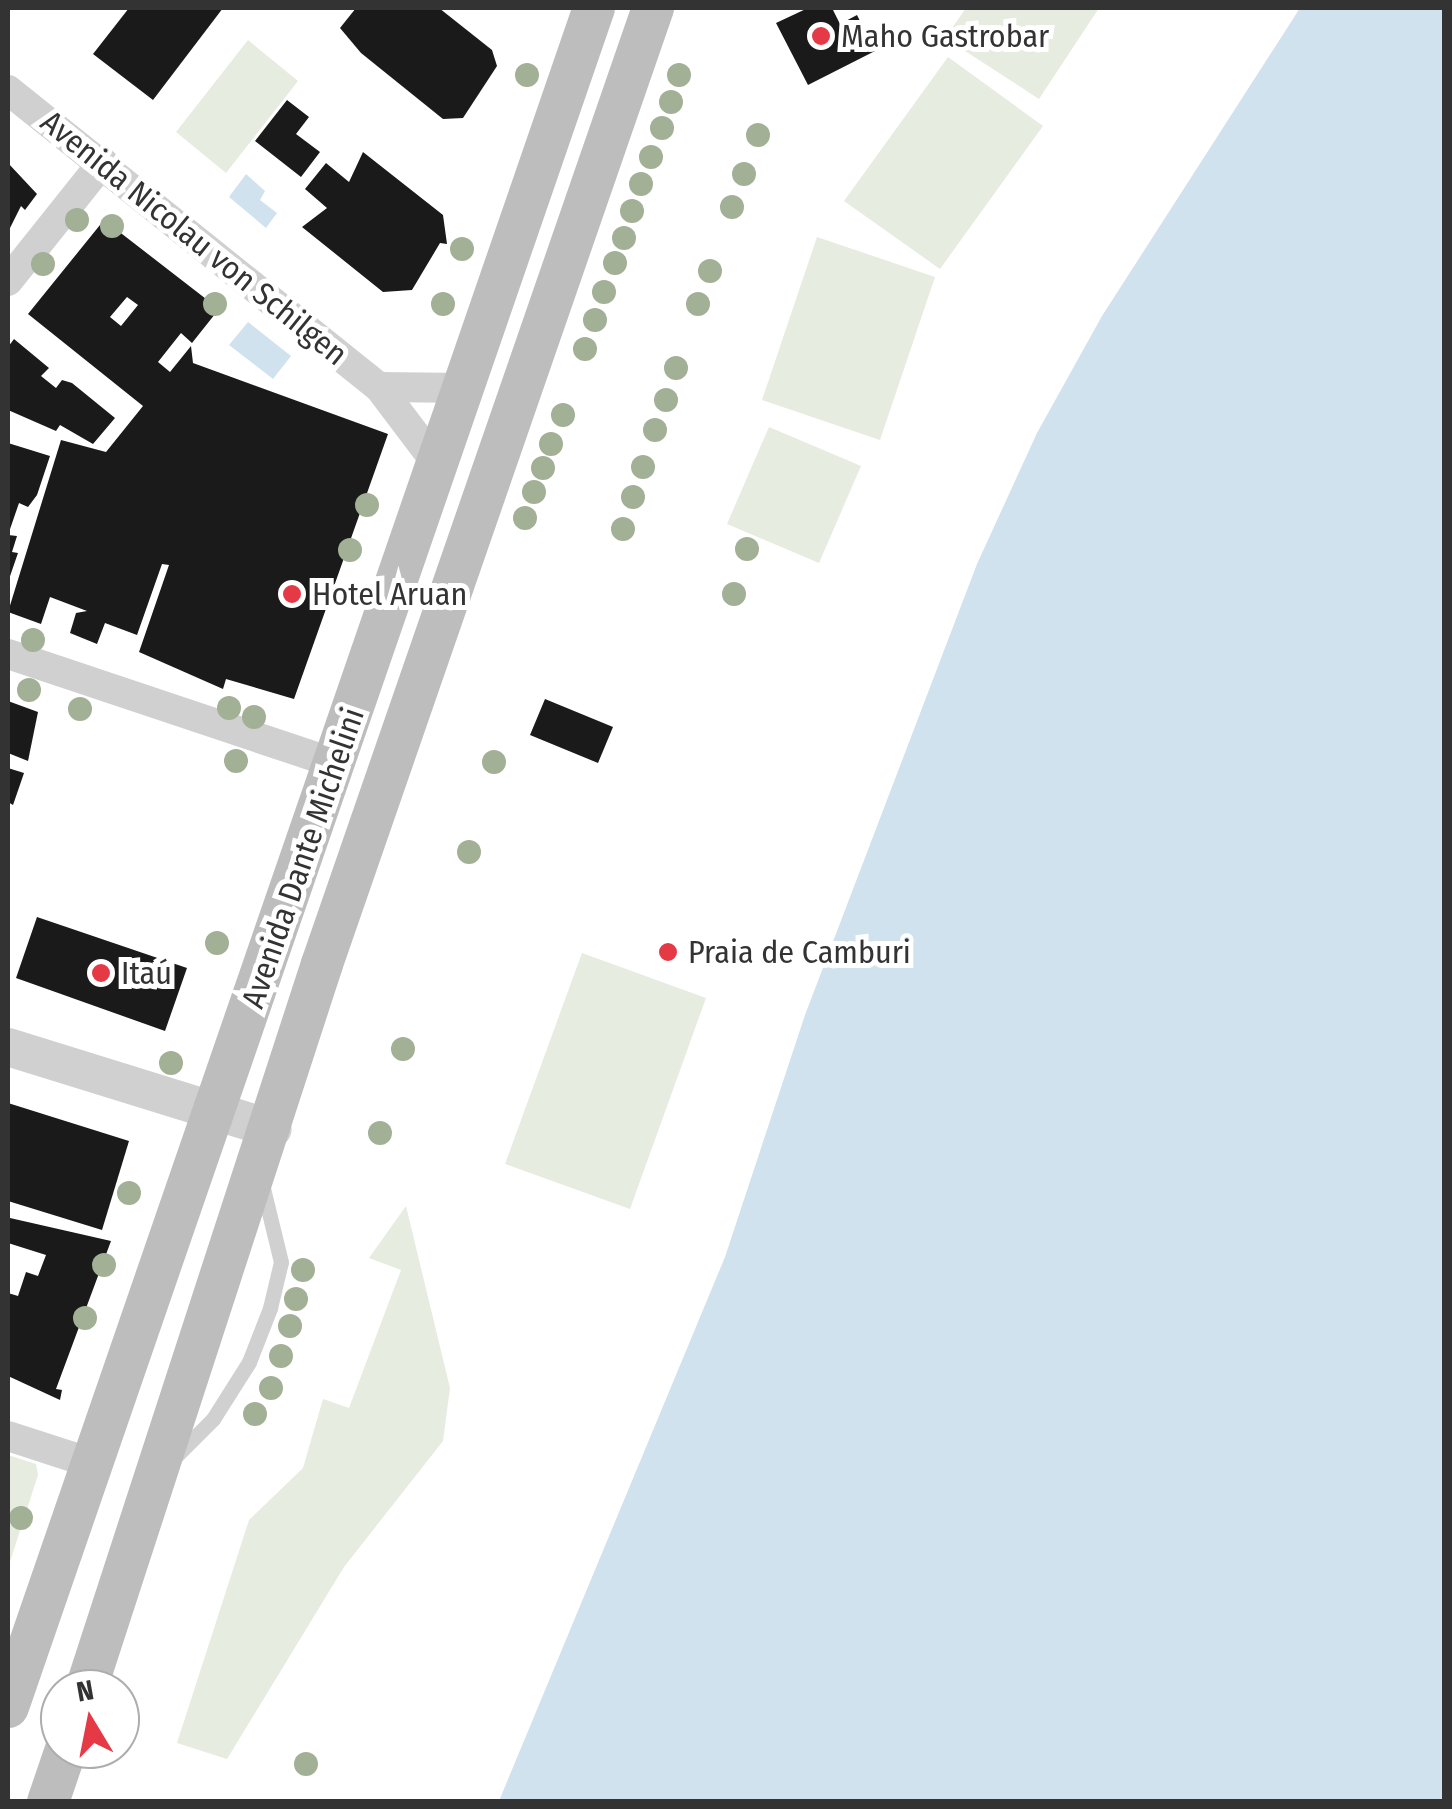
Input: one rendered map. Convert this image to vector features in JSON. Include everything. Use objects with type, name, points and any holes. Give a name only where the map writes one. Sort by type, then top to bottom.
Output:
[{"type":"main road","name":"Avenida Dante Michelini","points":[[8,1707],[594,8]]},
{"type":"main road","name":"Avenida Dante Michelini","points":[[93,1669],[273,1128],[322,964],[653,8]]},
{"type":"main road","points":[[48,1802],[59,1769]]},
{"type":"street","name":"Avenida Nicolau von Schilgen","points":[[8,90],[103,162],[379,387],[438,464]]},
{"type":"street","points":[[8,281],[103,162]]},
{"type":"street","name":"Avenida Nicolau von Schilgen","points":[[379,387],[465,388]]},
{"type":"street","points":[[8,654],[336,764]]},
{"type":"street","points":[[8,1047],[273,1128]]},
{"type":"street","points":[[8,1436],[92,1463]]},
{"type":"shaded area","points":[[966,8],[1099,8],[1039,99],[945,38]]},
{"type":"shaded area","points":[[248,40],[298,81],[226,173],[176,132]]},
{"type":"shaded area","points":[[948,57],[1043,126],[940,269],[844,201]]},
{"type":"shaded area","points":[[817,237],[935,277],[880,440],[762,400]]},
{"type":"shaded area","points":[[769,427],[861,466],[819,563],[727,524]]},
{"type":"shaded area","points":[[582,953],[706,998],[630,1209],[505,1164]]},
{"type":"shaded area","points":[[406,1206],[450,1388],[443,1441],[344,1567],[227,1759],[177,1743],[249,1520],[303,1468],[323,1399],[349,1408],[401,1270],[369,1258]]},
{"type":"shaded area","points":[[8,1455],[36,1464],[38,1475],[8,1568]]},
{"type":"water","points":[[1300,8],[1444,8],[1444,1801],[499,1801],[725,1257],[805,1015],[977,564],[1037,433],[1102,316]]},
{"type":"water","points":[[246,174],[265,191],[260,200],[277,213],[266,228],[229,197]]},
{"type":"water","points":[[248,322],[291,356],[273,379],[229,345]]},
{"type":"building","points":[[129,8],[223,8],[153,100],[93,54]]},
{"type":"building","points":[[356,8],[439,8],[492,50],[497,66],[463,118],[443,119],[361,53],[340,28]]},
{"type":"building","points":[[808,8],[832,8],[840,24],[857,15],[875,51],[808,85],[776,23]]},
{"type":"building","points":[[287,100],[309,117],[296,134],[320,152],[301,177],[255,141]]},
{"type":"building","points":[[363,152],[443,215],[447,244],[440,243],[412,290],[383,292],[302,227],[327,208],[305,189],[326,163],[349,182]]},
{"type":"building","points":[[8,163],[37,194],[25,210],[21,206],[8,232]]},
{"type":"building","points":[[104,220],[219,309],[192,343],[181,333],[158,362],[170,372],[191,346],[193,363],[388,434],[294,699],[226,679],[223,689],[139,652],[169,565],[162,564],[137,635],[105,623],[97,644],[70,633],[76,613],[87,611],[50,597],[41,624],[8,612],[61,440],[106,452],[143,406],[28,314]],"holes":[[[127,297],[138,305],[121,326],[110,317]]]},
{"type":"building","points":[[14,339],[49,368],[41,376],[56,388],[62,380],[72,383],[115,418],[93,444],[60,425],[56,431],[8,410],[8,347]]},
{"type":"building","points":[[8,443],[50,456],[37,495],[28,507],[19,503],[8,535]]},
{"type":"building","points":[[8,535],[17,536],[12,552],[18,553],[8,582]]},
{"type":"building","points":[[545,699],[613,727],[598,763],[530,735]]},
{"type":"building","points":[[8,701],[38,712],[28,761],[8,753]]},
{"type":"building","points":[[8,768],[24,773],[13,805],[8,802]]},
{"type":"building","name":"Itaú","points":[[37,917],[187,968],[165,1031],[16,978]]},
{"type":"building","points":[[8,1103],[129,1141],[102,1230],[8,1201]]},
{"type":"building","points":[[10,1218],[111,1241],[56,1389],[62,1390],[60,1400],[8,1376],[8,1293],[18,1296],[26,1272],[38,1276],[46,1255],[8,1243]]},
{"type":"place","name":"Maho Gastrobar","points":[[821,36]]},
{"type":"place","name":"Hotel Aruan","points":[[292,594]]},
{"type":"place","name":"Praia de Camburi","points":[[668,952]]},
{"type":"place","name":"Itaú","points":[[101,973]]}]
